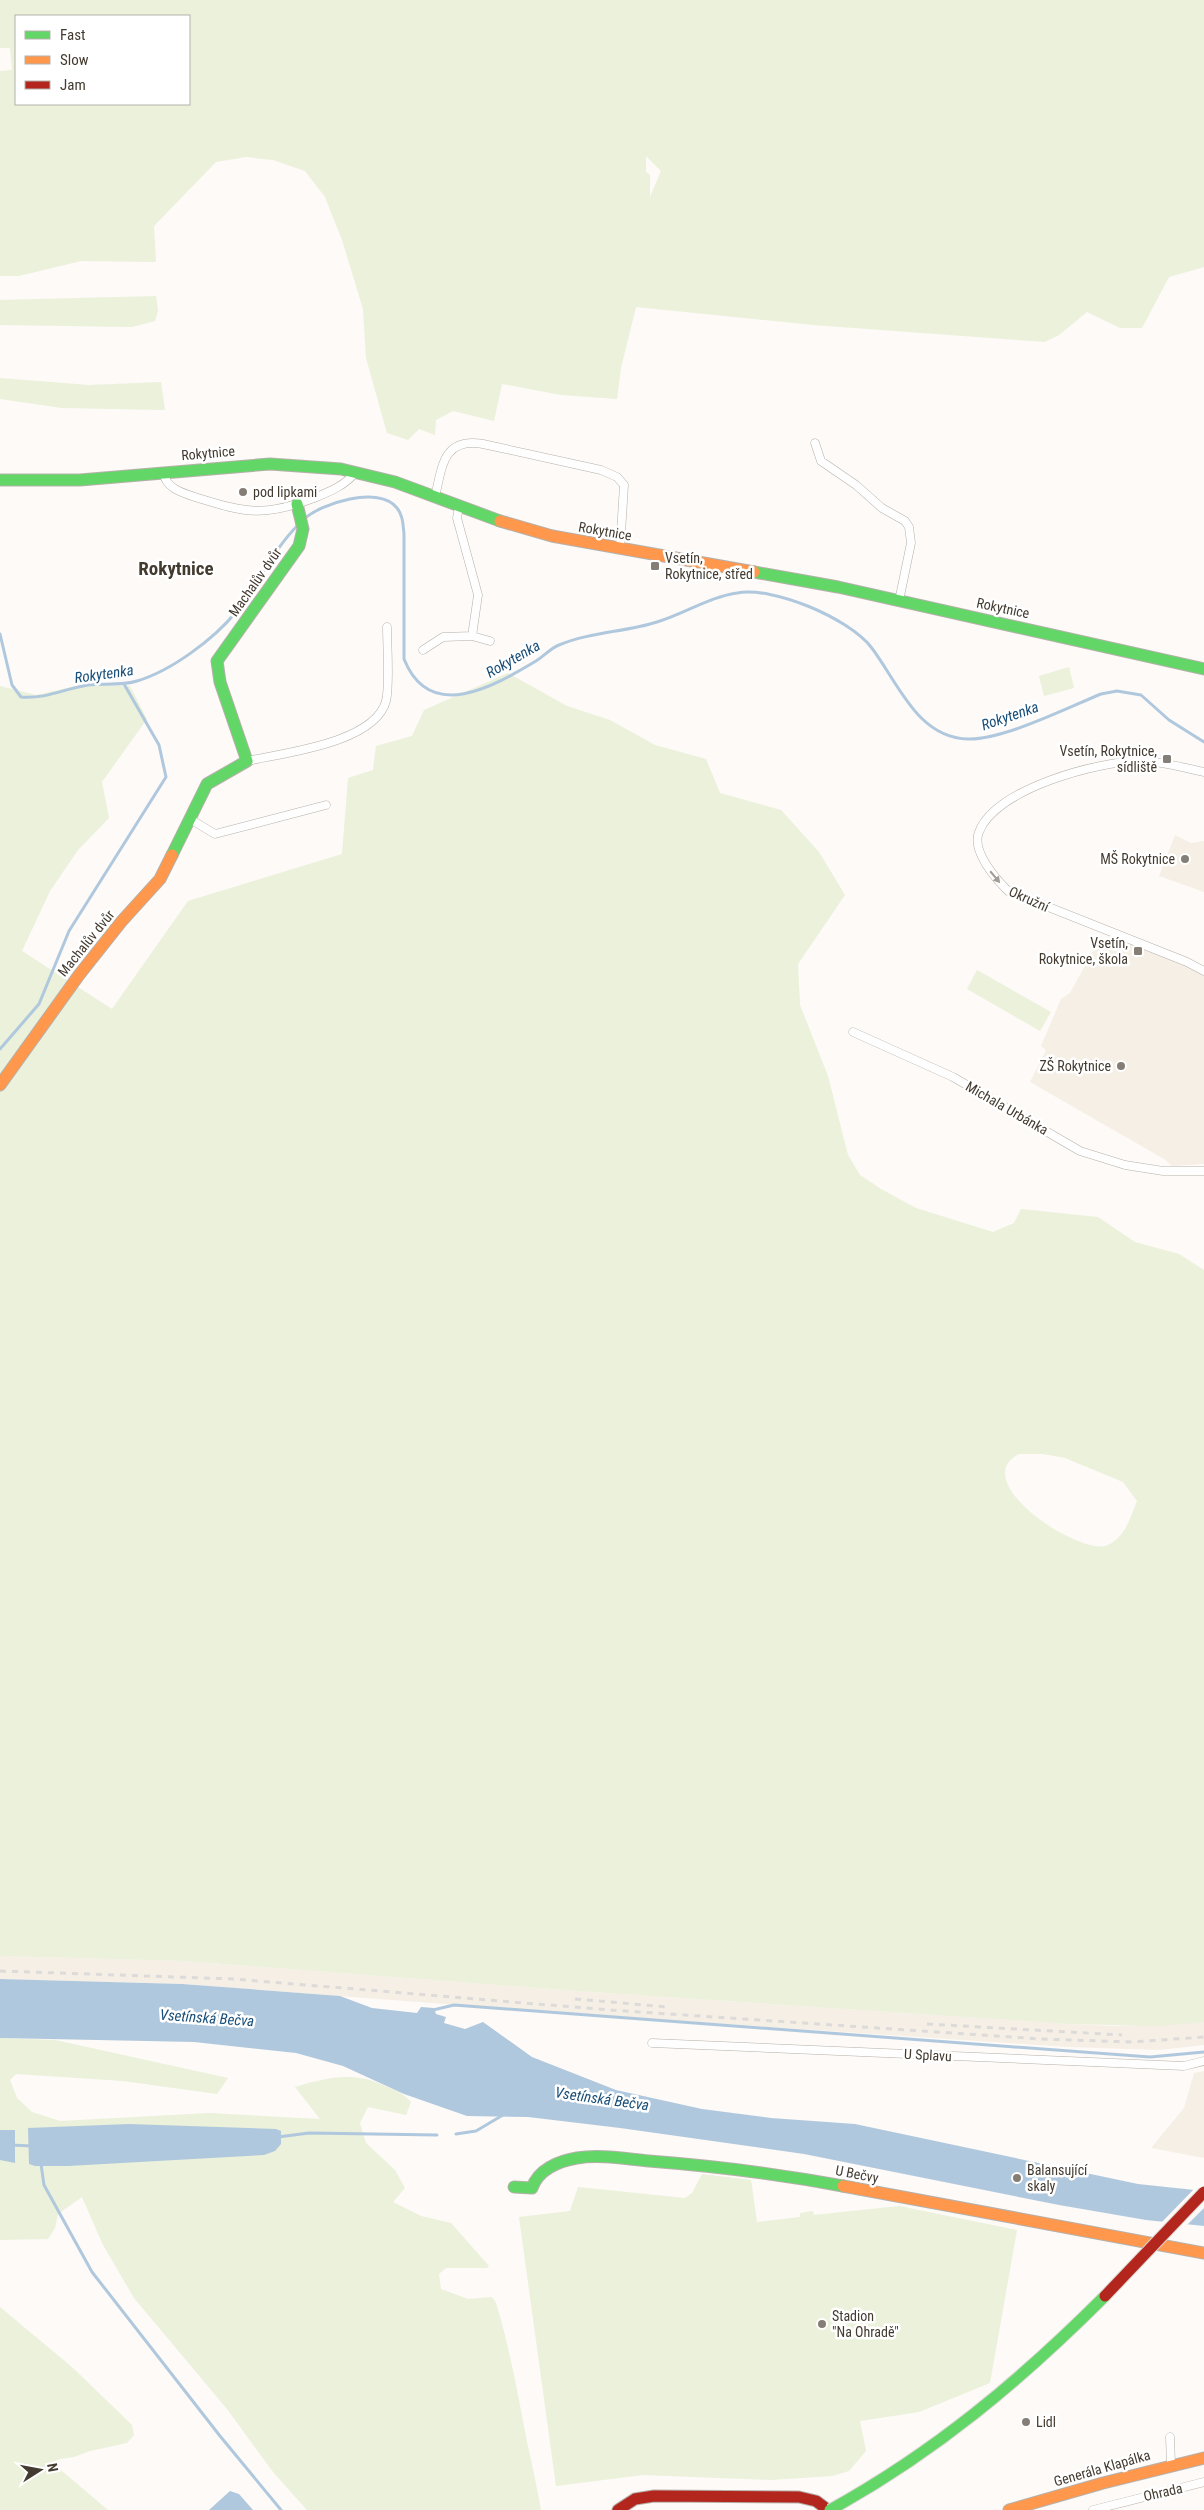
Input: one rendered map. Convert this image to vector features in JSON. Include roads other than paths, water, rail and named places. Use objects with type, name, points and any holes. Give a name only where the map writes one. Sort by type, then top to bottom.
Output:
[{"type":"main road","name":"Rokytnice","points":[[0,480],[80,480],[270,464],[317,465],[395,482],[460,507],[534,531],[620,549],[742,569],[900,601],[1204,669]]},
{"type":"main road","name":"Machalův dvůr","points":[[0,1085],[79,975],[121,922],[160,879],[207,784],[247,761],[220,682],[217,661],[299,546],[303,530],[298,509]]},
{"type":"main road","name":"U Bečvy","points":[[514,2187],[532,2188],[535,2178],[547,2168],[576,2158],[601,2157],[688,2164],[796,2178],[1204,2253]]},
{"type":"main road","points":[[618,2510],[634,2499],[663,2496],[800,2497],[816,2501],[829,2510],[917,2457],[1007,2389],[1069,2330],[1204,2192]]},
{"type":"main road","name":"Generála Klapálka","points":[[1010,2510],[1171,2465],[1204,2458]]},
{"type":"street","points":[[435,498],[446,456],[451,450],[464,442],[482,444],[601,470],[617,477],[624,485],[620,549]]},
{"type":"street","points":[[814,443],[821,461],[856,485],[882,508],[905,521],[909,527],[911,543],[900,601]]},
{"type":"street","points":[[163,472],[167,484],[178,491],[234,508],[264,512],[298,509],[342,486],[356,472]]},
{"type":"street","points":[[460,507],[457,518],[478,595],[472,636]]},
{"type":"street","name":"Machalův dvůr","points":[[247,761],[332,742],[364,728],[376,720],[386,701],[387,627]]},
{"type":"street","points":[[423,650],[443,637],[472,636],[490,641]]},
{"type":"street","name":"Okružní","points":[[1204,772],[1141,761],[1114,763],[1018,793],[993,809],[978,833],[980,852],[992,875],[1008,891],[1204,971]]},
{"type":"street","points":[[190,819],[215,834],[326,805]]},
{"type":"street","name":"Michala Urbánka","points":[[853,1032],[953,1077],[1080,1151],[1125,1165],[1164,1172],[1204,1171]]},
{"type":"street","name":"U Splavu","points":[[652,2043],[1184,2066],[1204,2061]]},
{"type":"street","points":[[1170,2437],[1171,2465]]},
{"type":"street","name":"Ohrada","points":[[1094,2510],[1204,2482]]},
{"type":"water","name":"Vsetínská Bečva","points":[[0,1979],[182,1984],[340,1996],[372,2008],[417,2013],[421,2007],[434,2008],[436,2014],[446,2017],[444,2023],[465,2029],[483,2022],[532,2057],[616,2090],[702,2109],[771,2118],[855,2124],[1138,2184],[1204,2191],[1204,2226],[1146,2220],[1059,2205],[804,2154],[528,2117],[467,2116],[404,2094],[343,2066],[296,2053],[194,2042],[0,2038]]},
{"type":"water","points":[[129,2124],[276,2129],[281,2131],[281,2144],[275,2151],[264,2155],[68,2166],[35,2166],[29,2164],[28,2128]]},
{"type":"water","points":[[0,2130],[15,2130],[15,2163],[0,2160]]},
{"type":"water","points":[[230,2491],[239,2494],[253,2510],[209,2510]]},
{"type":"waterway","name":"Rokytenka","points":[[303,520],[311,514],[336,503],[364,497],[389,501],[397,508],[402,517],[404,534],[404,659],[415,679],[430,690],[446,695],[464,694],[501,680],[536,661],[556,646],[667,619],[716,598],[752,592],[770,594],[809,606],[845,625],[871,647],[910,706],[922,719],[935,729],[950,736],[968,739],[999,734],[1035,722],[1101,694],[1117,691],[1141,695],[1169,720],[1204,742]]},
{"type":"waterway","name":"Rokytenka","points":[[0,634],[12,685],[21,697],[39,697],[88,685],[119,684],[137,681],[164,670],[191,653],[216,633],[236,612],[273,556],[298,525]]},
{"type":"waterway","points":[[0,1049],[39,1004],[69,931],[166,777],[159,745],[124,684]]},
{"type":"waterway","points":[[433,2010],[454,2005],[1150,2057],[1204,2052]]},
{"type":"waterway","points":[[456,2134],[476,2131],[503,2115]]},
{"type":"waterway","points":[[278,2137],[309,2133],[437,2135]]},
{"type":"waterway","points":[[11,2145],[32,2146]]},
{"type":"waterway","points":[[41,2164],[44,2185],[92,2272],[220,2436],[281,2510]]},
{"type":"railway","points":[[0,1971],[234,1979],[610,2010],[1041,2039],[1132,2042],[1204,2037]]},
{"type":"railway","points":[[575,1999],[668,2007]]},
{"type":"railway","points":[[927,2024],[1122,2035]]},
{"type":"place","name":"pod lipkami","points":[[243,492]]},
{"type":"place","name":"Vsetín, Rokytnice, střed","points":[[655,566]]},
{"type":"place","name":"Vsetín, Rokytnice, sídliště","points":[[1167,759]]},
{"type":"place","name":"MŠ Rokytnice","points":[[1185,859]]},
{"type":"place","name":"Vsetín, Rokytnice, škola","points":[[1138,951]]},
{"type":"place","name":"ZŠ Rokytnice","points":[[1121,1066]]},
{"type":"place","name":"Balansující skaly","points":[[1017,2178]]},
{"type":"place","name":"Stadion \"Na Ohradě\"","points":[[822,2324]]},
{"type":"place","name":"Lidl","points":[[1026,2422]]},
{"type":"district","name":"Rokytnice","points":[[176,568]]}]
